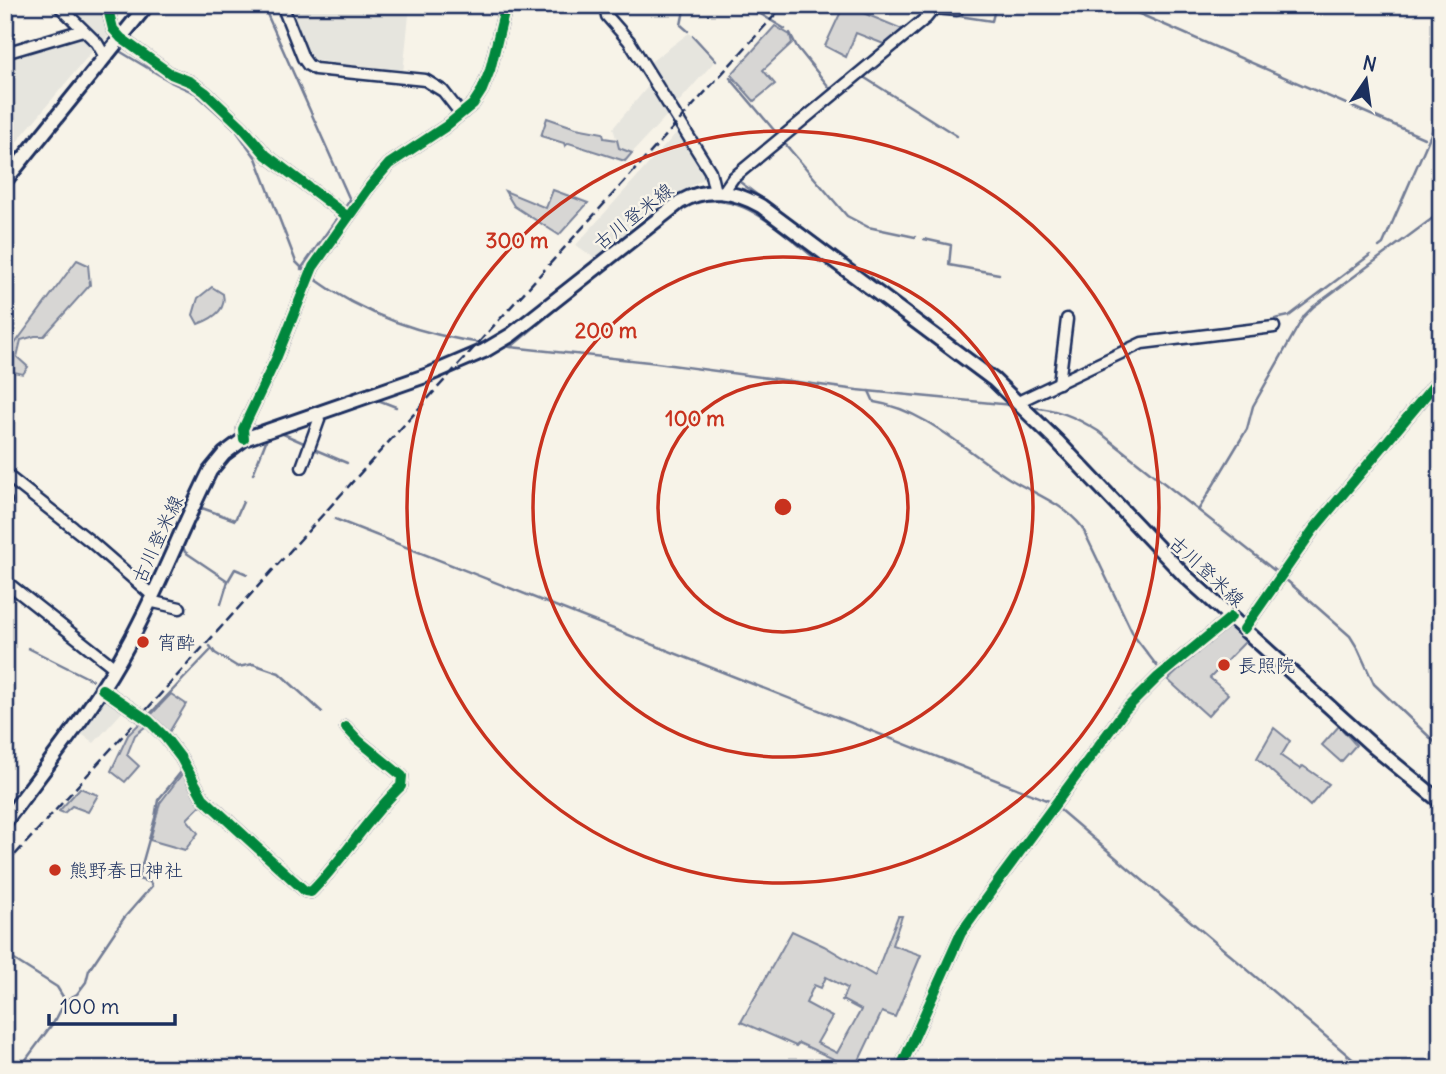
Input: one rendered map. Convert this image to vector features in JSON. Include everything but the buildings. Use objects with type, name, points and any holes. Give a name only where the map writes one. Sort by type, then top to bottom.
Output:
[{"type":"main road","points":[[5,181],[147,5]]},
{"type":"main road","name":"古川登米線","points":[[5,822],[102,690],[151,598],[209,471],[224,454],[244,439],[428,375],[485,351],[509,336],[680,202],[690,196],[720,192],[735,194],[761,206],[956,351],[1021,406],[1151,543],[1244,629],[1374,747],[1438,795]]},
{"type":"street","points":[[58,5],[97,43],[155,64],[205,92],[242,127],[266,155],[344,214]]},
{"type":"street","points":[[107,5],[113,29],[113,48]]},
{"type":"street","points":[[282,5],[308,65],[315,69],[425,80],[443,90],[461,114]]},
{"type":"street","points":[[244,439],[243,429],[247,418],[276,359],[309,277],[344,214],[389,164],[473,104],[490,70],[506,5]]},
{"type":"street","points":[[605,5],[607,16],[629,41],[710,171],[720,192],[733,178],[863,73],[934,8],[957,10]]},
{"type":"street","points":[[5,53],[83,30]]},
{"type":"street","points":[[1059,383],[1067,319]]},
{"type":"street","points":[[1021,406],[1059,383],[1142,343],[1274,327]]},
{"type":"street","points":[[1244,629],[1280,575],[1331,509],[1441,377]]},
{"type":"street","points":[[302,467],[319,420],[317,412]]},
{"type":"street","points":[[5,474],[90,541],[151,598],[180,608]]},
{"type":"street","points":[[5,581],[115,668]]},
{"type":"street","points":[[900,1069],[961,933],[1002,876],[1125,710],[1158,677],[1231,617]]},
{"type":"street","points":[[102,690],[149,721],[181,758],[203,798],[305,891],[312,892],[330,874],[371,817],[401,786],[402,776],[346,727]]},
{"type":"shaded area","points":[[68,5],[103,5],[109,24],[108,37],[104,41],[100,38]]},
{"type":"shaded area","points":[[290,5],[410,5],[403,73],[313,60],[309,56]]},
{"type":"shaded area","points":[[844,5],[907,31],[889,46],[856,33],[846,57],[825,46]]},
{"type":"shaded area","points":[[775,26],[790,35],[792,43],[763,70],[775,84],[754,101],[731,75]]},
{"type":"shaded area","points":[[689,33],[714,62],[676,105],[648,64]]},
{"type":"shaded area","points":[[84,34],[94,45],[94,49],[5,156],[5,56]]},
{"type":"shaded area","points":[[651,83],[670,112],[632,153],[619,148],[613,128]]},
{"type":"shaded area","points":[[547,118],[576,128],[603,133],[604,138],[617,140],[619,148],[632,153],[625,161],[569,143],[565,146],[564,143],[541,136]]},
{"type":"shaded area","points":[[679,130],[708,176],[671,198],[600,262],[576,245]]},
{"type":"shaded area","points":[[553,190],[588,203],[559,235],[514,206],[505,191],[546,208]]},
{"type":"shaded area","points":[[77,260],[88,265],[90,285],[44,336],[21,340],[17,357],[28,367],[23,374],[14,372],[5,365],[5,357]]},
{"type":"shaded area","points":[[212,287],[223,294],[223,305],[213,317],[198,324],[193,315],[198,298]]},
{"type":"shaded area","points":[[1225,627],[1230,627],[1247,640],[1210,678],[1228,694],[1208,716],[1168,680]]},
{"type":"shaded area","points":[[171,694],[186,704],[168,734],[150,716]]},
{"type":"shaded area","points":[[103,697],[125,709],[94,743],[79,732]]},
{"type":"shaded area","points":[[142,721],[146,726],[135,735],[127,755],[139,766],[125,782],[111,771],[128,735]]},
{"type":"shaded area","points":[[1339,726],[1356,745],[1341,762],[1322,745]]},
{"type":"shaded area","points":[[1274,728],[1290,741],[1281,756],[1300,769],[1303,766],[1329,784],[1310,806],[1257,758]]},
{"type":"shaded area","points":[[185,770],[203,803],[187,819],[198,833],[185,850],[150,840],[160,803]]},
{"type":"shaded area","points":[[80,788],[98,795],[88,812],[72,806],[64,813],[59,811]]},
{"type":"shaded area","points":[[898,916],[902,916],[892,945],[921,955],[895,1017],[882,1012],[855,1069],[799,1043],[796,1046],[741,1022],[792,931],[875,976]],"holes":[[[826,977],[847,988],[842,1000],[861,1010],[837,1053],[817,1043],[832,1017],[806,1003],[814,985],[821,988]]]},
{"type":"waterway","points":[[65,5],[88,28]]},
{"type":"waterway","points":[[263,5],[350,200],[344,209]]},
{"type":"waterway","points":[[685,5],[681,25],[688,31]]},
{"type":"waterway","points":[[746,5],[785,29]]},
{"type":"waterway","points":[[914,36],[939,13],[992,21],[996,5]]},
{"type":"waterway","points":[[1119,5],[1424,138]]},
{"type":"waterway","points":[[790,33],[797,47],[833,92]]},
{"type":"waterway","points":[[693,36],[716,61]]},
{"type":"waterway","points":[[116,49],[195,93],[235,129],[256,158],[296,262],[307,273]]},
{"type":"waterway","points":[[730,78],[779,136]]},
{"type":"waterway","points":[[865,78],[957,136]]},
{"type":"waterway","points":[[1379,247],[1383,244],[1441,111]]},
{"type":"waterway","points":[[786,145],[847,216],[868,227],[915,237]]},
{"type":"waterway","points":[[740,182],[880,287]]},
{"type":"waterway","points":[[699,201],[718,200]]},
{"type":"waterway","points":[[725,202],[750,210],[763,218],[821,263]]},
{"type":"waterway","points":[[1199,509],[1247,429],[1253,406],[1304,316],[1441,212]]},
{"type":"waterway","points":[[301,269],[340,214]]},
{"type":"waterway","points":[[924,239],[951,245],[949,265],[999,274]]},
{"type":"waterway","points":[[1275,319],[1289,316],[1370,255]]},
{"type":"waterway","points":[[595,277],[606,268]]},
{"type":"waterway","points":[[312,277],[353,303],[395,322],[440,335],[487,344]]},
{"type":"waterway","points":[[511,347],[587,283]]},
{"type":"waterway","points":[[501,346],[649,362],[857,390],[1012,405]]},
{"type":"waterway","points":[[869,391],[874,402],[893,406],[929,423],[1010,479],[1058,506],[1075,519],[1082,527],[1134,636],[1157,666]]},
{"type":"waterway","points":[[324,418],[378,400],[396,407]]},
{"type":"waterway","points":[[1029,407],[1065,414],[1098,431],[1279,574]]},
{"type":"waterway","points":[[305,424],[281,433],[306,444]]},
{"type":"waterway","points":[[253,474],[268,436]]},
{"type":"waterway","points":[[316,450],[347,463]]},
{"type":"waterway","points":[[202,509],[235,520],[243,502]]},
{"type":"waterway","points":[[194,523],[199,514]]},
{"type":"waterway","points":[[335,519],[1049,801]]},
{"type":"waterway","points":[[191,528],[183,547],[185,552],[228,581]]},
{"type":"waterway","points":[[221,604],[235,569],[247,574]]},
{"type":"waterway","points":[[1284,578],[1350,636],[1374,684],[1441,748]]},
{"type":"waterway","points":[[210,646],[215,653],[238,667],[253,664],[279,673],[322,712]]},
{"type":"waterway","points":[[28,648],[92,680]]},
{"type":"waterway","points":[[148,716],[211,650]]},
{"type":"waterway","points":[[112,689],[126,700]]},
{"type":"waterway","points":[[19,1069],[56,1019],[66,1000],[77,994],[86,982],[89,970],[124,918],[152,886],[150,882],[138,879],[158,800],[181,772]]},
{"type":"waterway","points":[[1060,810],[1364,1069]]},
{"type":"waterway","points":[[5,954],[57,987],[65,1000]]},
{"type":"railway","points":[[5,866],[784,5]]},
{"type":"cycle path","points":[[107,5],[113,29],[121,38],[171,74],[191,82],[205,92],[242,127],[266,155],[348,217]]},
{"type":"cycle path","points":[[244,439],[243,429],[276,359],[313,267],[389,164],[445,127],[473,104],[490,70],[506,5]]},
{"type":"cycle path","points":[[1244,629],[1313,530],[1441,377]]},
{"type":"cycle path","points":[[900,1069],[961,933],[1002,876],[1125,710],[1158,677],[1231,617]]},
{"type":"cycle path","points":[[102,689],[149,721],[181,758],[203,798],[305,891],[311,892],[377,811],[401,786],[402,776],[346,727]]},
{"type":"place","name":"宵酔","points":[[143,642]]},
{"type":"place","name":"長照院","points":[[1224,665]]},
{"type":"place","name":"熊野春日神社","points":[[55,870]]}]
